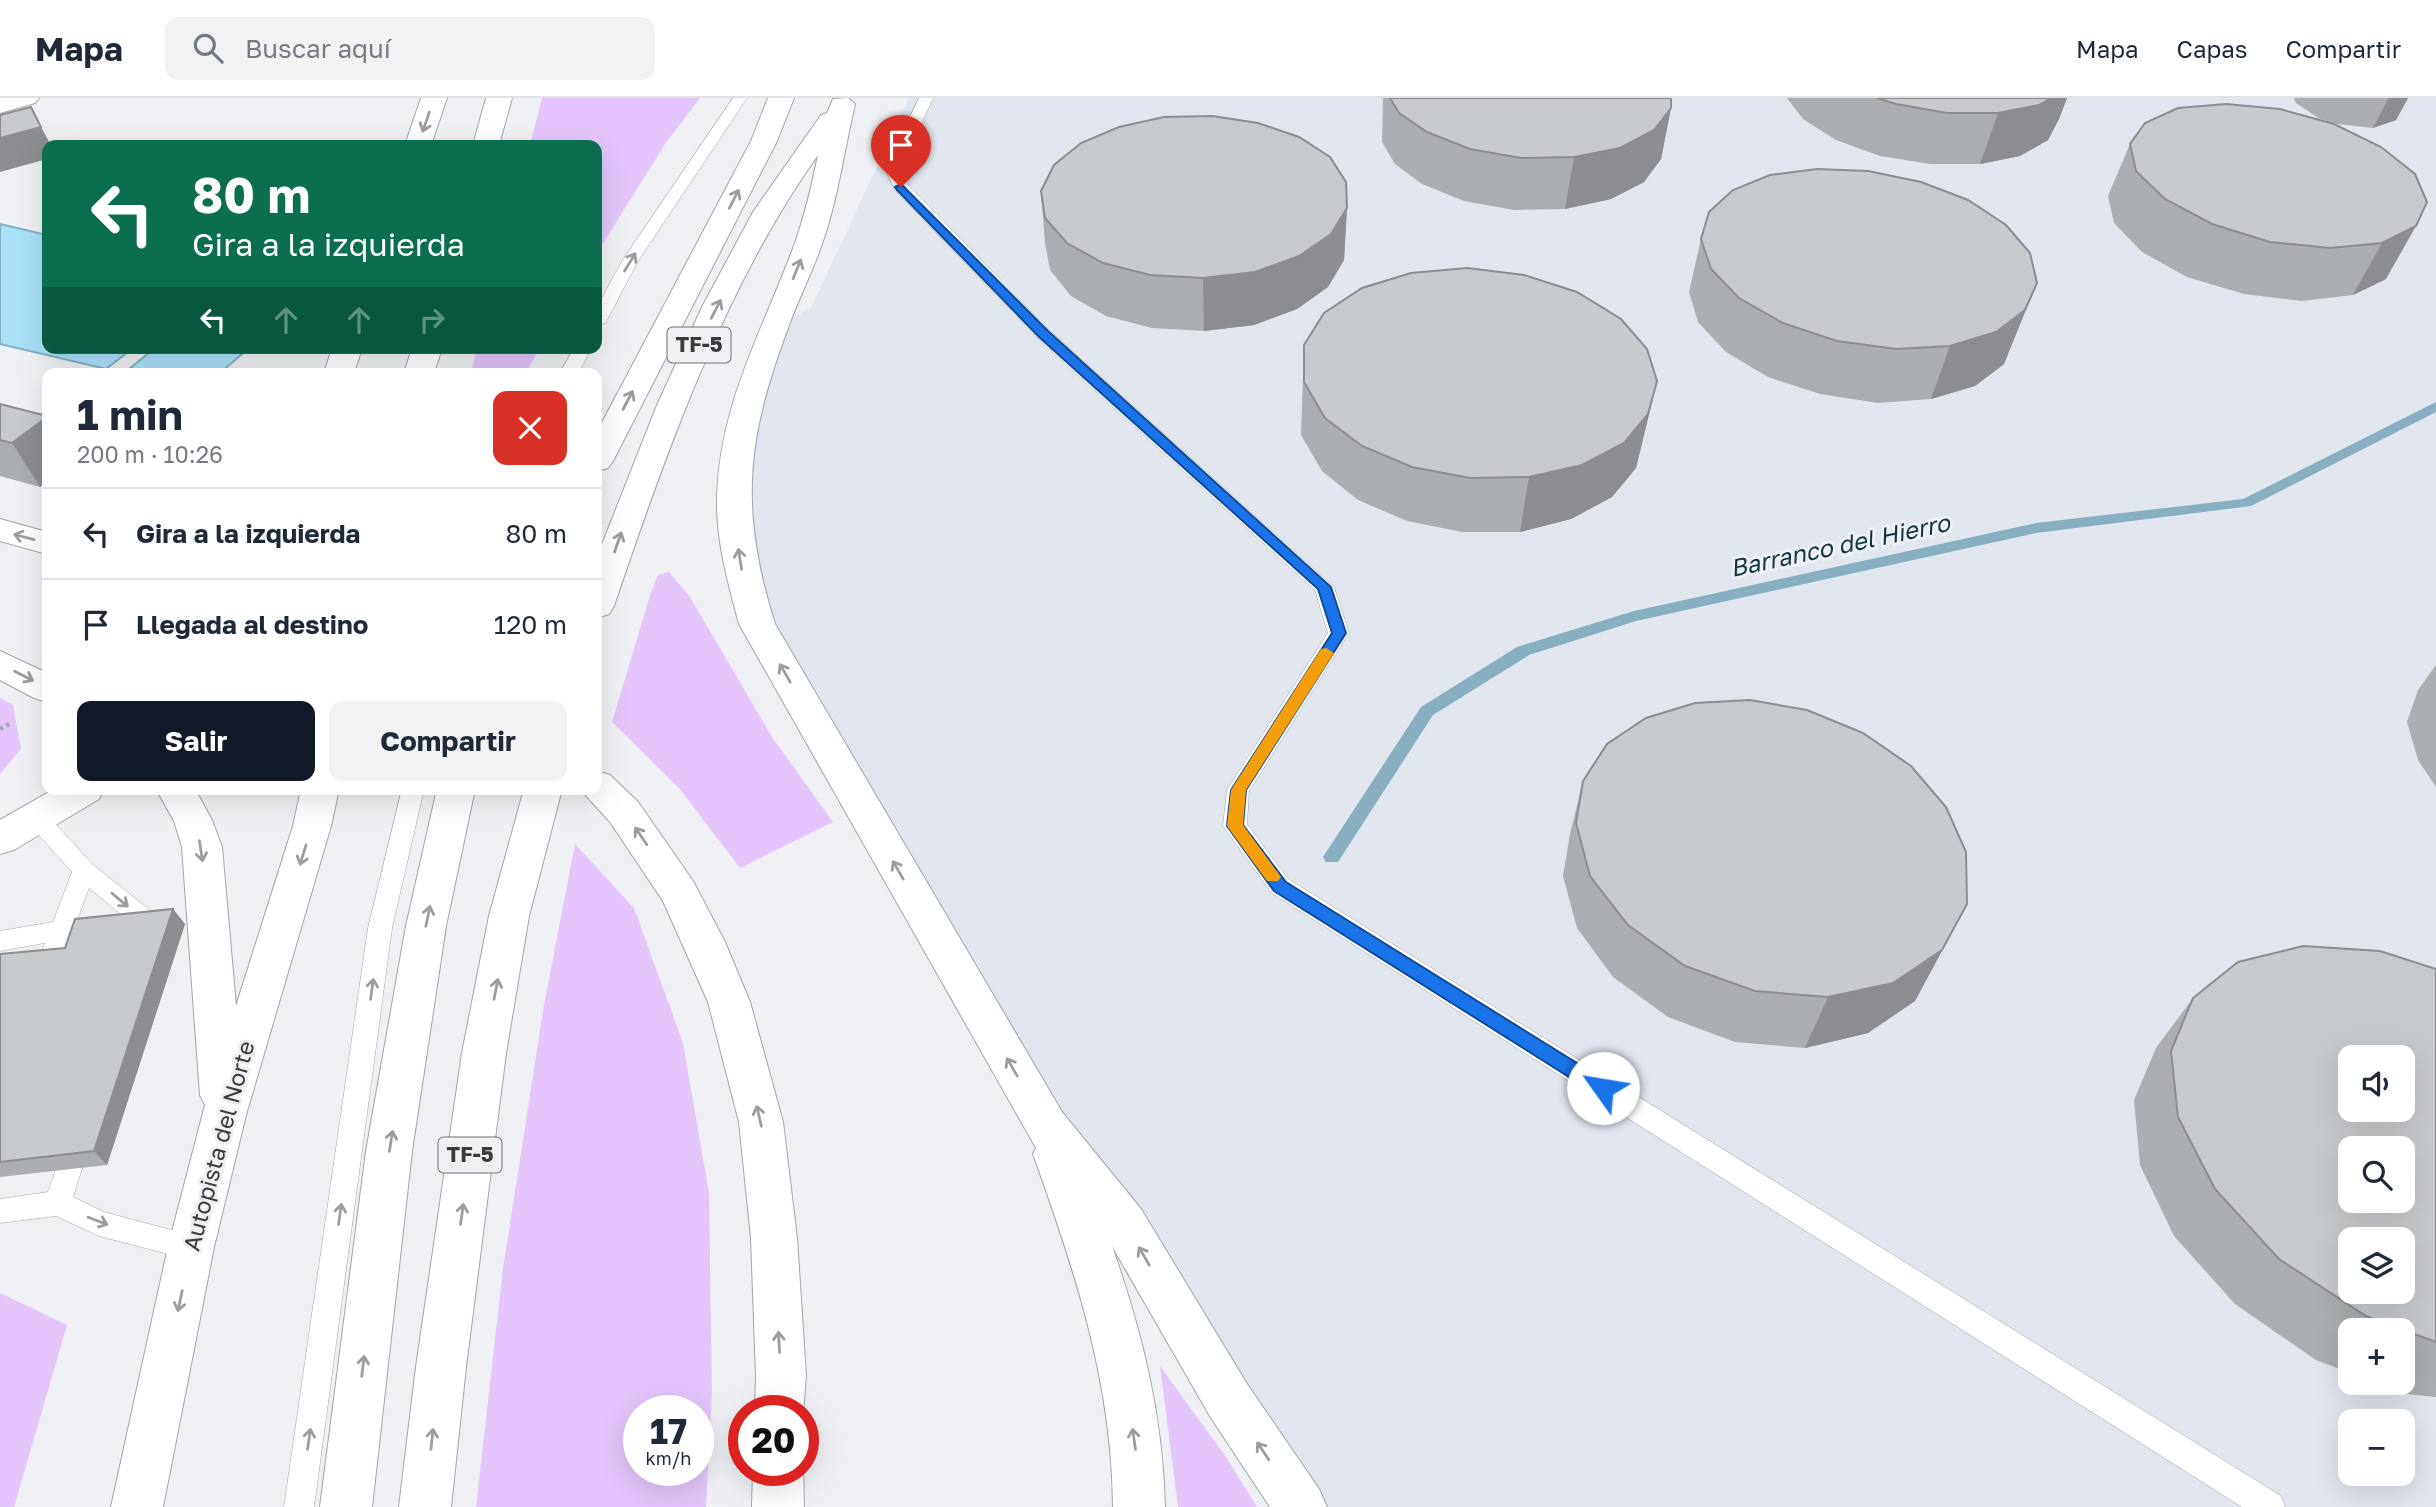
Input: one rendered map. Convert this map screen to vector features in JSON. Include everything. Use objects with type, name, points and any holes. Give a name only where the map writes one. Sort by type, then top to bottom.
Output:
[{"type":"main road","points":[[0,105],[26,98]]},
{"type":"main road","points":[[420,140],[434,98]]},
{"type":"main road","points":[[487,140],[499,98]]},
{"type":"main road","points":[[602,452],[764,141],[781,98]]},
{"type":"main road","points":[[843,101],[813,229],[773,329],[745,410],[736,449],[733,510],[745,588],[757,624],[1046,1126],[1125,1224],[1229,1401],[1301,1507]]},
{"type":"main road","name":"TF-5","points":[[602,591],[634,496],[711,318],[768,210],[843,101]]},
{"type":"main road","points":[[0,530],[42,542]]},
{"type":"main road","points":[[0,664],[42,686]]},
{"type":"main road","points":[[602,790],[624,812],[679,892],[729,1002],[761,1122],[774,1238],[780,1395]]},
{"type":"main road","points":[[0,839],[75,795]]},
{"type":"main road","points":[[178,795],[193,820],[202,847],[224,1115]]},
{"type":"main road","name":"Autopista del Norte","points":[[137,1507],[191,1247],[224,1115],[312,826],[319,795]]},
{"type":"main road","points":[[346,1507],[389,1151],[426,926],[455,795]]},
{"type":"main road","name":"TF-5","points":[[425,1507],[440,1367],[484,1053],[509,916],[541,795]]},
{"type":"main road","points":[[1046,1126],[1085,1234],[1126,1377],[1140,1476],[1139,1507]]},
{"type":"main road","points":[[778,1507],[779,1486]]},
{"type":"lane","points":[[602,313],[630,261],[740,98]]},
{"type":"lane","points":[[926,98],[893,169],[901,187],[1044,334],[1324,587],[1339,633],[1238,790],[1235,826],[1280,887],[2270,1507]]},
{"type":"lane","points":[[299,1507],[380,928],[412,795]]},
{"type":"lane","points":[[37,818],[84,870],[148,923],[136,962]]},
{"type":"lane","points":[[38,994],[84,870]]},
{"type":"lane","points":[[0,941],[62,929]]},
{"type":"lane","points":[[58,1203],[87,1114]]},
{"type":"lane","points":[[0,1211],[58,1203],[99,1223],[191,1247]]},
{"type":"shaded area","points":[[542,98],[700,98],[665,144],[602,245],[602,140],[531,140]]},
{"type":"shaded area","points":[[909,98],[2436,98],[2436,1507],[1301,1507],[757,624],[738,550],[773,329],[811,308]]},
{"type":"shaded area","points":[[476,354],[537,354],[529,368],[472,368]]},
{"type":"shaded area","points":[[669,572],[690,597],[772,737],[833,822],[740,868],[679,788],[612,722],[651,592],[658,575]]},
{"type":"shaded area","points":[[0,698],[13,705],[21,749],[0,774]]},
{"type":"shaded area","points":[[575,844],[634,908],[683,1043],[709,1193],[712,1395],[623,1395],[623,1486],[707,1486],[706,1507],[476,1507],[503,1269],[544,1005]]},
{"type":"shaded area","points":[[0,1293],[67,1325],[14,1507],[0,1507]]},
{"type":"shaded area","points":[[1160,1366],[1226,1457],[1257,1507],[1178,1507]]},
{"type":"water","points":[[0,224],[42,234],[42,354],[0,344]]},
{"type":"water","points":[[42,354],[125,354],[107,368]]},
{"type":"water","points":[[148,354],[242,354],[226,368],[130,368]]},
{"type":"building","points":[[1390,98],[1671,98],[1671,108],[1654,130],[1620,148],[1574,157],[1521,158],[1470,149],[1427,132],[1399,113]]},
{"type":"building","points":[[1877,98],[2051,98],[2039,105],[1998,113],[1947,113]]},
{"type":"building","points":[[2226,104],[2280,109],[2334,124],[2381,147],[2415,174],[2427,202],[2416,226],[2382,243],[2330,248],[2270,242],[2212,224],[2165,199],[2136,171],[2130,144],[2145,123],[2178,108]]},
{"type":"building","points":[[31,107],[41,127],[0,138],[0,115]]},
{"type":"building","points":[[1212,116],[1258,123],[1299,137],[1330,157],[1346,182],[1347,208],[1331,234],[1299,256],[1255,272],[1203,278],[1150,275],[1103,263],[1067,243],[1045,218],[1041,191],[1054,165],[1081,143],[1119,127],[1164,117]]},
{"type":"building","points":[[1817,169],[1868,171],[1921,182],[1968,200],[2006,225],[2030,253],[2037,283],[2025,310],[1996,332],[1950,346],[1896,349],[1837,341],[1783,323],[1739,298],[1711,269],[1701,239],[1709,212],[1733,190],[1770,175]]},
{"type":"building","points":[[1467,268],[1524,275],[1577,292],[1621,319],[1647,349],[1657,381],[1648,414],[1624,443],[1582,465],[1529,477],[1470,478],[1412,467],[1362,446],[1325,418],[1304,382],[1304,345],[1324,313],[1362,288],[1411,273]]},
{"type":"building","points":[[0,404],[42,415],[42,421],[12,443],[0,440]]},
{"type":"building","points":[[1750,700],[1807,710],[1863,733],[1911,766],[1946,807],[1966,852],[1967,904],[1942,950],[1893,983],[1828,997],[1755,991],[1685,966],[1628,925],[1590,876],[1576,823],[1583,781],[1607,744],[1646,718],[1695,703]]},
{"type":"building","points":[[173,909],[94,1151],[0,1162],[0,954],[65,948],[75,919]]},
{"type":"building","points":[[2303,946],[2380,951],[2436,969],[2436,1342],[2415,1334],[2415,1318],[2371,1318],[2348,1304],[2415,1304],[2415,1227],[2338,1227],[2338,1298],[2279,1259],[2215,1189],[2178,1117],[2171,1051],[2193,998],[2238,962]]},
{"type":"waterway","name":"Barranco del Hierro","points":[[1332,857],[1427,711],[1523,651],[1634,616],[2036,528],[2246,503],[2436,406]]},
{"type":"slow traffic","points":[[1273,877],[1235,826],[1238,790],[1326,653]]},
{"type":"route","points":[[901,187],[1044,334],[1324,587],[1339,633],[1238,790],[1235,826],[1280,887],[1603,1088]]}]
